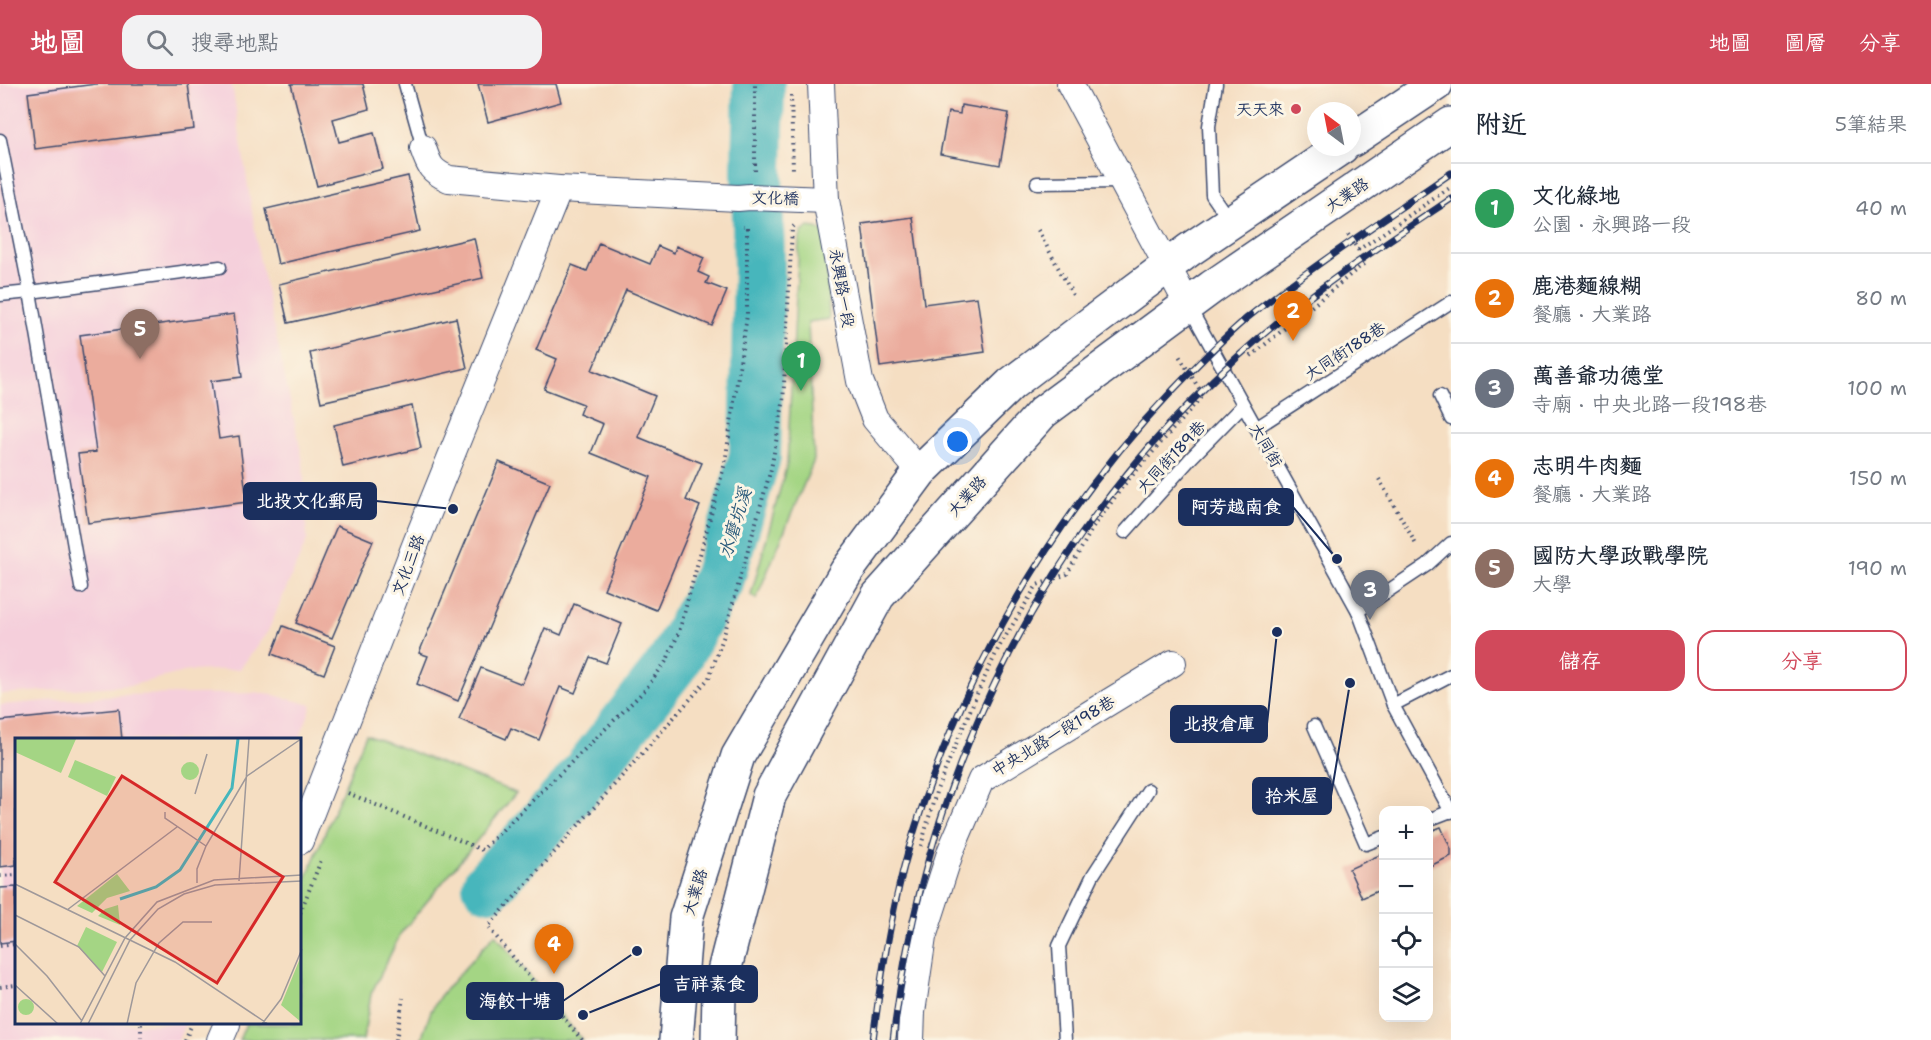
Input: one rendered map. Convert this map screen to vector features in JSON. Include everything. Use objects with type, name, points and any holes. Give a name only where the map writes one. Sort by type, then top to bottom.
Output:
[{"type":"main road","points":[[1361,134],[1436,84]]},
{"type":"main road","name":"大業路","points":[[718,1040],[719,991],[769,796],[878,596],[1043,412],[1188,305],[1451,124]]},
{"type":"main road","name":"大業路","points":[[676,1040],[686,918],[738,756],[846,572],[920,472],[1011,384],[1168,265],[1329,156]]},
{"type":"street","name":"永興路一段","points":[[821,84],[818,199],[860,381],[875,419],[920,472]]},
{"type":"street","name":"大同街","points":[[1070,84],[1188,305]]},
{"type":"street","points":[[423,148],[435,173],[448,179],[558,189],[723,197]]},
{"type":"street","name":"文化三路","points":[[302,836],[558,189]]},
{"type":"street","name":"文化橋","points":[[723,197],[818,199]]},
{"type":"street","name":"中央北路一段198巷","points":[[911,1040],[912,1012],[923,937],[951,850],[981,780],[1173,663]]},
{"type":"street","points":[[220,1040],[226,1025]]},
{"type":"lane","points":[[405,84],[423,148]]},
{"type":"lane","points":[[1216,84],[1209,126],[1212,195],[1230,222]]},
{"type":"lane","points":[[0,140],[30,292],[81,587]]},
{"type":"lane","points":[[1037,183],[1121,182]]},
{"type":"lane","points":[[0,295],[220,267]]},
{"type":"lane","name":"大同街188巷","points":[[1256,428],[1451,302]]},
{"type":"lane","name":"大同街","points":[[1188,305],[1358,611],[1393,705],[1451,811]]},
{"type":"lane","points":[[1440,396],[1451,419]]},
{"type":"lane","name":"大同街189巷","points":[[1125,532],[1192,457],[1243,405]]},
{"type":"lane","points":[[1358,611],[1427,566],[1451,543]]},
{"type":"lane","points":[[1393,705],[1451,675]]},
{"type":"lane","points":[[1314,726],[1366,844],[1379,839]]},
{"type":"lane","points":[[1065,1040],[1059,946],[1093,875],[1148,790]]},
{"type":"lane","points":[[1433,818],[1451,811]]},
{"type":"path","points":[[755,84],[755,171]]},
{"type":"path","points":[[1358,250],[1451,187]]},
{"type":"path","points":[[345,801],[349,792],[482,850],[645,690],[667,660],[679,632],[725,463],[747,315],[747,227],[723,223],[723,197]]},
{"type":"path","points":[[582,1040],[488,927],[709,678],[724,635],[771,469],[783,404],[792,228]]},
{"type":"path","points":[[1038,230],[1090,324]]},
{"type":"path","points":[[1251,356],[1366,262],[1345,230]]},
{"type":"path","points":[[920,849],[936,792],[976,694],[999,647],[1037,585],[1067,574],[1092,529],[1123,486],[1203,395],[1178,354]]},
{"type":"path","points":[[1379,479],[1427,566]]},
{"type":"path","points":[[302,907],[325,851]]},
{"type":"path","points":[[0,876],[15,875]]},
{"type":"path","points":[[0,946],[15,944]]},
{"type":"path","points":[[0,987],[15,985]]},
{"type":"path","points":[[396,1040],[403,998]]},
{"type":"path","points":[[185,1040],[191,1025]]},
{"type":"shaded area","points":[[0,84],[232,84],[259,256],[303,462],[307,540],[268,631],[240,669],[188,671],[132,685],[0,694]]},
{"type":"shaded area","points":[[266,693],[312,705],[300,738],[15,738],[15,1025],[185,1025],[178,1040],[0,1040],[0,705],[118,695]]},
{"type":"green space","points":[[809,227],[824,232],[826,240],[829,319],[808,322],[814,460],[756,599],[751,595],[787,464],[799,241],[802,232]]},
{"type":"green space","points":[[366,734],[516,793],[401,933],[371,994],[363,1040],[239,1040],[246,1025],[302,1025],[302,888]]},
{"type":"green space","points":[[495,934],[582,1040],[421,1040],[431,1011],[440,996]]},
{"type":"building","points":[[96,84],[188,84],[194,129],[35,149],[28,93]]},
{"type":"building","points":[[291,84],[363,84],[369,109],[333,119],[339,142],[374,133],[383,169],[317,186]]},
{"type":"building","points":[[478,84],[556,84],[561,102],[488,122]]},
{"type":"building","points":[[961,105],[1009,113],[1000,165],[940,154],[948,112],[960,114]]},
{"type":"building","points":[[408,176],[420,231],[278,264],[266,209]]},
{"type":"building","points":[[913,217],[924,304],[977,297],[985,352],[880,367],[862,224]]},
{"type":"building","points":[[474,238],[483,278],[288,323],[279,284]]},
{"type":"building","points":[[599,243],[650,264],[658,246],[674,253],[676,246],[704,258],[698,272],[709,277],[706,283],[727,291],[712,326],[626,290],[592,370],[655,396],[638,437],[702,463],[686,500],[700,506],[656,610],[604,589],[651,477],[591,453],[603,424],[579,414],[583,404],[544,389],[557,359],[536,350],[572,265],[587,271]]},
{"type":"building","points":[[234,314],[242,377],[211,381],[219,439],[239,436],[247,502],[88,523],[78,454],[96,452],[80,335]]},
{"type":"building","points":[[456,318],[467,368],[321,402],[310,353]]},
{"type":"building","points":[[412,406],[421,448],[343,467],[334,425]]},
{"type":"building","points":[[499,462],[550,483],[458,701],[417,684],[428,656],[419,653]]},
{"type":"building","points":[[337,526],[373,541],[332,638],[296,623]]},
{"type":"building","points":[[574,604],[622,624],[606,663],[590,657],[575,693],[560,687],[539,740],[511,728],[506,739],[459,719],[481,668],[522,684],[545,628],[561,635]]},
{"type":"building","points":[[283,626],[335,646],[324,674],[272,654]]},
{"type":"building","points":[[119,709],[122,738],[15,738],[15,865],[0,867],[0,721]]},
{"type":"building","points":[[1441,827],[1451,849],[1451,856],[1433,865],[1433,860],[1433,830]]},
{"type":"building","points":[[1379,855],[1379,890],[1362,898],[1349,869]]},
{"type":"building","points":[[15,887],[15,941],[0,943],[0,888]]},
{"type":"waterway","name":"水磨坑溪","points":[[488,885],[574,789],[673,663],[719,578],[755,456],[759,268],[757,171],[759,84]]},
{"type":"railway","points":[[873,1040],[883,967],[897,895],[909,848],[930,785],[954,722],[983,662],[1014,603],[1049,547],[1087,492],[1128,440],[1173,390],[1228,335],[1297,280],[1451,173]]},
{"type":"railway","points":[[893,1040],[909,939],[934,840],[967,745],[1009,654],[1059,567],[1118,486],[1184,409],[1259,338],[1329,283],[1451,199]]},
{"type":"place","name":"天天來","points":[[1296,109]]},
{"type":"place","name":"鹿港麵線糊","points":[[1293,341]]},
{"type":"place","name":"國防大學政戰學院","points":[[140,359]]},
{"type":"place","name":"文化綠地","points":[[801,391]]},
{"type":"place","name":"北投文化郵局","points":[[453,509]]},
{"type":"place","name":"阿芳越南食","points":[[1337,559]]},
{"type":"place","name":"萬善爺功德堂","points":[[1370,620]]},
{"type":"place","name":"北投倉庫","points":[[1277,632]]},
{"type":"place","name":"拾米屋","points":[[1350,683]]},
{"type":"place","name":"海餃十塘","points":[[637,951]]},
{"type":"place","name":"志明牛肉麵","points":[[554,974]]},
{"type":"place","name":"吉祥素食","points":[[583,1015]]}]
